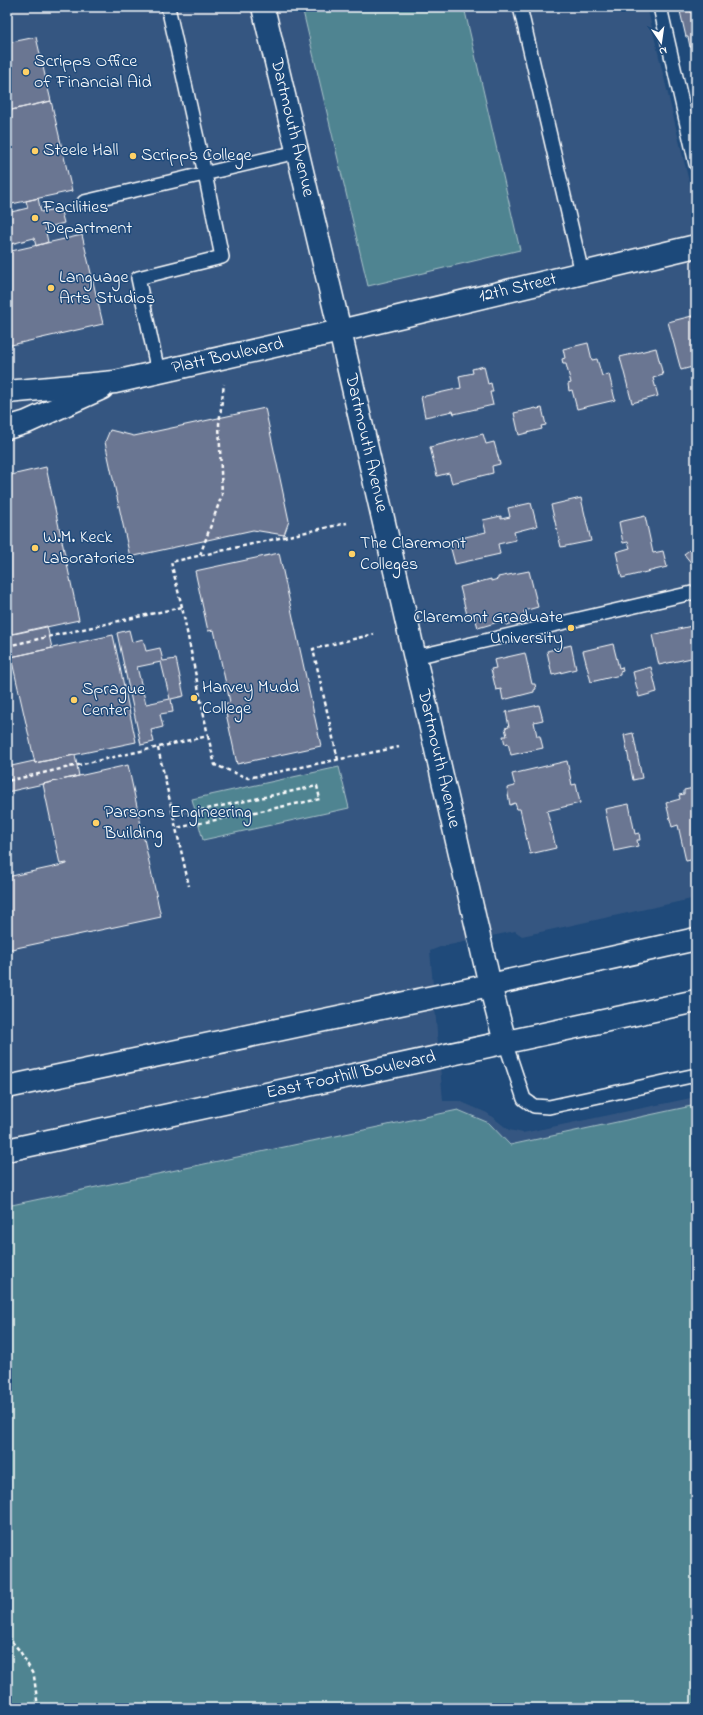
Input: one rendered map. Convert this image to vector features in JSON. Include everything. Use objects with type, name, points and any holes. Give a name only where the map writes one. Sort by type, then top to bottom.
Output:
[{"type":"street","name":"Dartmouth Avenue","points":[[263,7],[340,331],[490,985],[505,1042]]},
{"type":"street","name":"12th Street","points":[[340,331],[696,246]]},
{"type":"street","name":"Platt Boulevard","points":[[7,392],[115,382],[340,331]]},
{"type":"street","name":"Platt Boulevard","points":[[7,428],[27,422],[115,382]]},
{"type":"street","points":[[7,1087],[490,985],[696,939]]},
{"type":"street","name":"East Foothill Boulevard","points":[[7,1150],[696,1001]]},
{"type":"lane","points":[[158,372],[138,278],[222,258],[168,7]]},
{"type":"lane","points":[[520,7],[582,273]]},
{"type":"lane","points":[[660,7],[696,164]]},
{"type":"lane","points":[[84,202],[297,152]]},
{"type":"lane","points":[[414,657],[696,592]]},
{"type":"lane","points":[[505,1042],[524,1099],[534,1106],[549,1107],[696,1075]]},
{"type":"path","points":[[200,556],[222,495],[219,424],[224,384]]},
{"type":"path","points":[[347,523],[171,562],[182,606],[208,736],[215,765],[248,778],[399,747]]},
{"type":"path","points":[[7,646],[182,606]]},
{"type":"path","points":[[338,760],[313,649],[374,634]]},
{"type":"path","points":[[7,781],[208,736]]},
{"type":"path","points":[[158,748],[188,886]]},
{"type":"path","points":[[173,816],[317,786],[320,798],[176,828]]},
{"type":"path","points":[[7,1636],[20,1651],[34,1676],[38,1708]]},
{"type":"shaded area","name":"The Claremont Colleges","points":[[7,7],[647,7],[696,211],[696,898],[522,936],[515,931],[440,947],[430,951],[443,1101],[459,1101],[487,1113],[509,1130],[523,1133],[696,1097],[696,1708],[7,1708]]},
{"type":"green space","points":[[302,7],[464,7],[520,250],[368,286]]},
{"type":"green space","points":[[339,767],[349,808],[203,840],[192,799]]},
{"type":"green space","points":[[696,1105],[696,1708],[7,1708],[7,1206],[458,1110],[489,1123],[510,1145]]},
{"type":"building","points":[[679,7],[696,7],[696,53],[694,53],[692,47],[690,47],[688,37],[686,37]]},
{"type":"building","name":"Scripps Office of Financial Aid","points":[[36,37],[51,101],[7,111],[7,43]]},
{"type":"building","name":"Steele Hall","points":[[51,101],[72,191],[7,205],[7,111]]},
{"type":"building","name":"Facilities Department","points":[[38,198],[41,212],[60,208],[64,223],[45,228],[48,242],[36,246],[34,238],[11,244],[7,228],[7,213],[28,208],[26,201]]},
{"type":"building","name":"Language Arts Studios","points":[[82,235],[103,324],[7,346],[7,252]]},
{"type":"building","points":[[696,315],[696,356],[694,357],[696,366],[681,370],[668,322]]},
{"type":"building","points":[[588,343],[592,360],[597,359],[602,376],[609,374],[615,400],[577,409],[572,390],[569,391],[568,384],[571,383],[566,364],[563,364],[562,359],[565,358],[563,349]]},
{"type":"building","points":[[656,348],[663,375],[653,378],[658,396],[632,403],[620,357]]},
{"type":"building","points":[[484,366],[488,384],[491,383],[493,392],[490,392],[493,405],[454,414],[453,411],[425,417],[421,397],[461,388],[459,376],[473,373],[472,369]]},
{"type":"building","points":[[265,408],[289,521],[284,535],[253,530],[130,557],[105,442],[110,430],[134,436]]},
{"type":"building","points":[[542,408],[546,425],[541,426],[542,429],[519,435],[514,413]]},
{"type":"building","points":[[483,434],[486,444],[494,442],[500,464],[492,466],[493,473],[452,483],[449,473],[437,476],[430,447]]},
{"type":"building","name":"W.M. Keck Laboratories","points":[[46,467],[79,620],[9,635],[7,627],[7,476]]},
{"type":"building","points":[[581,498],[591,541],[561,547],[551,505]]},
{"type":"building","points":[[531,503],[537,526],[514,532],[516,540],[498,544],[500,554],[455,564],[449,541],[486,532],[483,520],[501,516],[501,519],[510,517],[508,508]]},
{"type":"building","points":[[645,516],[653,553],[663,551],[667,567],[622,578],[616,552],[630,548],[628,542],[623,543],[619,522]]},
{"type":"building","points":[[696,545],[696,569],[684,554]]},
{"type":"building","points":[[279,553],[321,746],[237,764],[224,704],[230,702],[214,630],[208,631],[195,571]]},
{"type":"building","points":[[529,571],[538,607],[524,611],[526,620],[506,625],[505,620],[478,628],[474,613],[467,615],[460,587]]},
{"type":"building","points":[[696,625],[696,657],[659,665],[652,635]]},
{"type":"building","points":[[47,626],[52,648],[7,659],[7,635]]},
{"type":"building","points":[[129,630],[132,642],[143,639],[146,651],[160,648],[163,661],[176,659],[184,696],[171,699],[173,712],[160,714],[163,727],[151,730],[154,742],[141,745],[117,633]],"holes":[[[161,662],[170,699],[146,704],[137,667]]]},
{"type":"building","name":"Sprague Center","points":[[113,635],[136,742],[35,763],[11,657]]},
{"type":"building","points":[[613,644],[619,668],[622,667],[623,671],[620,672],[620,675],[591,682],[583,651]]},
{"type":"building","points":[[571,645],[576,669],[552,675],[547,651]]},
{"type":"building","points":[[525,653],[532,684],[535,684],[536,689],[534,692],[503,700],[501,689],[496,690],[491,669],[496,668],[494,660]]},
{"type":"building","points":[[651,667],[657,692],[639,697],[633,672]]},
{"type":"building","points":[[539,705],[543,720],[534,722],[537,736],[540,736],[543,748],[511,755],[508,743],[505,744],[503,736],[507,736],[505,728],[509,727],[506,712]]},
{"type":"building","points":[[633,733],[642,778],[633,780],[624,735]]},
{"type":"building","points":[[75,755],[79,776],[7,792],[7,767],[34,761],[35,763]]},
{"type":"building","points":[[567,761],[572,785],[576,784],[580,803],[547,811],[556,848],[530,854],[520,809],[517,809],[515,803],[510,805],[507,788],[515,786],[512,774]]},
{"type":"building","name":"Parsons Engineering Building","points":[[128,765],[161,917],[7,950],[7,877],[67,864],[60,864],[43,784]]},
{"type":"building","points":[[694,788],[694,791],[696,791],[696,859],[686,861],[678,825],[672,827],[666,803],[680,799],[679,795],[684,794],[684,790]]},
{"type":"building","points":[[629,804],[635,834],[639,833],[640,840],[637,840],[638,846],[614,851],[605,809]]},
{"type":"place","name":"Scripps Office of Financial Aid","points":[[26,72]]},
{"type":"place","name":"Steele Hall","points":[[35,151]]},
{"type":"place","name":"Scripps College","points":[[133,156]]},
{"type":"place","name":"Facilities Department","points":[[35,218]]},
{"type":"place","name":"Language Arts Studios","points":[[51,288]]},
{"type":"place","name":"W.M. Keck Laboratories","points":[[35,548]]},
{"type":"place","name":"The Claremont Colleges","points":[[352,554]]},
{"type":"place","name":"Claremont Graduate University","points":[[571,628]]},
{"type":"place","name":"Harvey Mudd College","points":[[194,698]]},
{"type":"place","name":"Sprague Center","points":[[74,700]]},
{"type":"place","name":"Parsons Engineering Building","points":[[96,823]]}]
